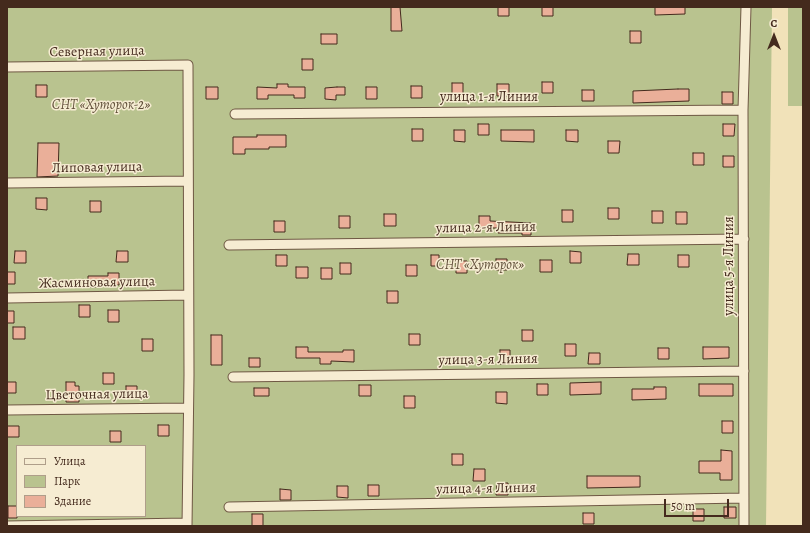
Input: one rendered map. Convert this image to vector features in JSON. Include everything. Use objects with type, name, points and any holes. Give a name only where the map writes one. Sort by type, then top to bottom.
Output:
[{"type":"street","name":"улица 5-я Линия","points":[[744,526],[743,110],[746,7]]},
{"type":"street","name":"Северная улица","points":[[7,67],[188,65],[188,181]]},
{"type":"street","name":"улица 1-я Линия","points":[[235,114],[743,110]]},
{"type":"street","name":"Липовая улица","points":[[7,184],[188,181]]},
{"type":"street","points":[[7,526],[187,525],[188,181]]},
{"type":"street","name":"улица 2-я Линия","points":[[229,245],[744,239]]},
{"type":"street","name":"Жасминовая улица","points":[[7,298],[188,295]]},
{"type":"street","name":"улица 3-я Линия","points":[[233,377],[744,371]]},
{"type":"street","name":"Цветочная улица","points":[[7,410],[188,408]]},
{"type":"street","name":"улица 4-я Линия","points":[[229,507],[744,498]]},
{"type":"green space","name":"СНТ «Хуторок»","points":[[7,7],[772,7],[766,526],[7,526]]},
{"type":"green space","points":[[788,7],[803,7],[803,106],[788,106]]},
{"type":"building","points":[[391,7],[400,7],[402,31],[391,31]]},
{"type":"building","points":[[498,7],[509,7],[509,16],[498,16]]},
{"type":"building","points":[[542,7],[553,7],[553,16],[542,16]]},
{"type":"building","points":[[655,7],[685,7],[685,14],[655,15]]},
{"type":"building","points":[[630,31],[641,31],[641,43],[630,43]]},
{"type":"building","points":[[321,34],[337,34],[337,44],[321,44]]},
{"type":"building","points":[[302,59],[313,59],[313,70],[302,70]]},
{"type":"building","points":[[542,82],[553,82],[553,93],[542,93]]},
{"type":"building","points":[[452,83],[463,83],[463,94],[452,94]]},
{"type":"building","points":[[277,84],[288,84],[288,87],[305,87],[305,98],[294,98],[294,95],[268,95],[268,99],[257,99],[257,87],[277,88]]},
{"type":"building","points":[[497,84],[509,84],[509,96],[497,96]]},
{"type":"building","points":[[36,85],[47,85],[47,97],[36,97]]},
{"type":"building","points":[[411,86],[422,86],[422,98],[411,98]]},
{"type":"building","points":[[206,87],[218,87],[218,99],[206,99]]},
{"type":"building","points":[[345,87],[345,95],[336,95],[336,100],[325,99],[325,88]]},
{"type":"building","points":[[366,87],[377,87],[377,99],[366,99]]},
{"type":"building","points":[[689,89],[689,101],[633,103],[633,91]]},
{"type":"building","points":[[582,90],[594,90],[594,101],[582,101]]},
{"type":"building","points":[[722,92],[733,92],[733,104],[722,104]]},
{"type":"building","points":[[478,124],[489,124],[489,135],[478,135]]},
{"type":"building","points":[[723,124],[735,124],[734,136],[723,136]]},
{"type":"building","points":[[412,129],[423,129],[423,141],[412,141]]},
{"type":"building","points":[[454,130],[465,130],[465,142],[454,141]]},
{"type":"building","points":[[501,130],[534,130],[534,142],[501,141]]},
{"type":"building","points":[[566,130],[578,130],[578,142],[566,141]]},
{"type":"building","points":[[257,135],[286,135],[286,147],[245,149],[245,154],[233,154],[233,137],[257,137]]},
{"type":"building","points":[[608,141],[620,141],[619,153],[608,153]]},
{"type":"building","points":[[38,143],[59,143],[58,176],[37,177]]},
{"type":"building","points":[[693,153],[704,153],[704,165],[693,165]]},
{"type":"building","points":[[723,156],[734,156],[734,167],[723,167]]},
{"type":"building","points":[[36,198],[47,198],[47,210],[36,209]]},
{"type":"building","points":[[90,201],[101,201],[101,212],[90,212]]},
{"type":"building","points":[[608,208],[619,208],[619,219],[608,219]]},
{"type":"building","points":[[562,210],[573,210],[573,222],[562,222]]},
{"type":"building","points":[[652,211],[663,211],[663,223],[652,223]]},
{"type":"building","points":[[676,212],[687,212],[687,224],[676,224]]},
{"type":"building","points":[[384,214],[396,214],[396,226],[384,226]]},
{"type":"building","points":[[339,216],[350,216],[350,228],[339,228]]},
{"type":"building","points":[[479,216],[490,216],[490,221],[531,223],[531,235],[522,235],[522,233],[498,233],[498,228],[479,228]]},
{"type":"building","points":[[274,221],[285,221],[285,232],[274,232]]},
{"type":"building","points":[[15,251],[26,251],[26,263],[14,263]]},
{"type":"building","points":[[117,251],[128,251],[128,262],[116,262]]},
{"type":"building","points":[[570,251],[581,252],[581,263],[570,263]]},
{"type":"building","points":[[628,254],[639,254],[639,265],[627,265]]},
{"type":"building","points":[[276,255],[287,255],[287,266],[276,266]]},
{"type":"building","points":[[431,255],[439,255],[439,266],[431,266]]},
{"type":"building","points":[[678,255],[689,255],[689,267],[678,267]]},
{"type":"building","points":[[496,259],[507,259],[507,270],[496,270]]},
{"type":"building","points":[[540,260],[552,260],[552,272],[540,272]]},
{"type":"building","points":[[456,261],[467,261],[467,273],[456,273]]},
{"type":"building","points":[[340,263],[351,263],[351,274],[340,274]]},
{"type":"building","points":[[406,265],[417,265],[417,276],[406,276]]},
{"type":"building","points":[[296,267],[308,267],[308,278],[296,278]]},
{"type":"building","points":[[321,268],[332,268],[332,279],[321,279]]},
{"type":"building","points":[[7,272],[15,272],[15,284],[7,284]]},
{"type":"building","points":[[108,273],[119,273],[119,285],[100,285],[99,287],[88,287],[88,276],[108,276]]},
{"type":"building","points":[[387,291],[398,291],[398,303],[387,303]]},
{"type":"building","points":[[79,305],[90,305],[90,317],[79,317]]},
{"type":"building","points":[[108,310],[119,310],[119,322],[108,322]]},
{"type":"building","points":[[7,311],[14,311],[14,323],[7,323]]},
{"type":"building","points":[[13,327],[25,327],[25,339],[13,339]]},
{"type":"building","points":[[522,330],[533,330],[533,341],[522,341]]},
{"type":"building","points":[[409,334],[420,334],[420,345],[409,345]]},
{"type":"building","points":[[211,335],[222,335],[222,365],[211,365]]},
{"type":"building","points":[[142,339],[153,339],[153,351],[142,351]]},
{"type":"building","points":[[565,344],[576,344],[576,356],[565,356]]},
{"type":"building","points":[[296,347],[308,347],[308,352],[343,352],[343,350],[354,350],[354,362],[331,361],[331,364],[320,364],[320,358],[296,358]]},
{"type":"building","points":[[703,347],[729,347],[729,358],[703,359]]},
{"type":"building","points":[[658,348],[669,348],[669,359],[658,359]]},
{"type":"building","points":[[500,350],[510,350],[510,364],[500,364]]},
{"type":"building","points":[[589,353],[600,353],[600,364],[588,364]]},
{"type":"building","points":[[249,358],[260,358],[260,367],[249,367]]},
{"type":"building","points":[[103,373],[114,373],[114,384],[103,384]]},
{"type":"building","points":[[7,382],[16,382],[16,393],[7,393]]},
{"type":"building","points":[[66,382],[75,382],[75,386],[79,386],[79,402],[66,402]]},
{"type":"building","points":[[601,382],[601,394],[570,395],[570,383]]},
{"type":"building","points":[[537,384],[548,384],[548,395],[537,395]]},
{"type":"building","points":[[699,384],[733,384],[733,396],[699,396]]},
{"type":"building","points":[[359,385],[371,385],[371,396],[359,396]]},
{"type":"building","points":[[126,386],[137,386],[137,398],[126,398]]},
{"type":"building","points":[[654,387],[666,387],[666,399],[632,400],[632,389],[654,389]]},
{"type":"building","points":[[254,388],[269,388],[269,396],[254,396]]},
{"type":"building","points":[[496,392],[507,392],[507,404],[496,403]]},
{"type":"building","points":[[404,396],[415,396],[415,408],[404,408]]},
{"type":"building","points":[[722,421],[733,421],[733,433],[722,433]]},
{"type":"building","points":[[158,425],[169,425],[169,436],[158,436]]},
{"type":"building","points":[[7,426],[19,426],[19,437],[7,437]]},
{"type":"building","points":[[110,431],[121,431],[121,442],[110,442]]},
{"type":"building","points":[[721,450],[732,451],[732,480],[720,480],[720,473],[699,473],[699,461],[721,461]]},
{"type":"building","points":[[452,454],[463,454],[463,465],[452,465]]},
{"type":"building","points":[[474,469],[485,469],[485,481],[473,481]]},
{"type":"building","points":[[587,476],[640,476],[640,487],[587,488]]},
{"type":"building","points":[[497,483],[508,483],[508,495],[496,495]]},
{"type":"building","points":[[368,485],[379,485],[379,496],[368,496]]},
{"type":"building","points":[[337,486],[348,486],[348,498],[337,497]]},
{"type":"building","points":[[280,489],[291,490],[291,500],[280,500]]},
{"type":"building","points":[[8,506],[16,506],[17,518],[8,518]]},
{"type":"building","points":[[724,507],[736,507],[736,518],[724,518]]},
{"type":"building","points":[[693,509],[704,509],[704,521],[693,521]]},
{"type":"building","points":[[583,513],[594,513],[594,524],[583,524]]},
{"type":"building","points":[[252,514],[263,514],[263,526],[252,526]]},
{"type":"park label","name":"СНТ «Хуторок-2»","points":[[101,106]]}]
